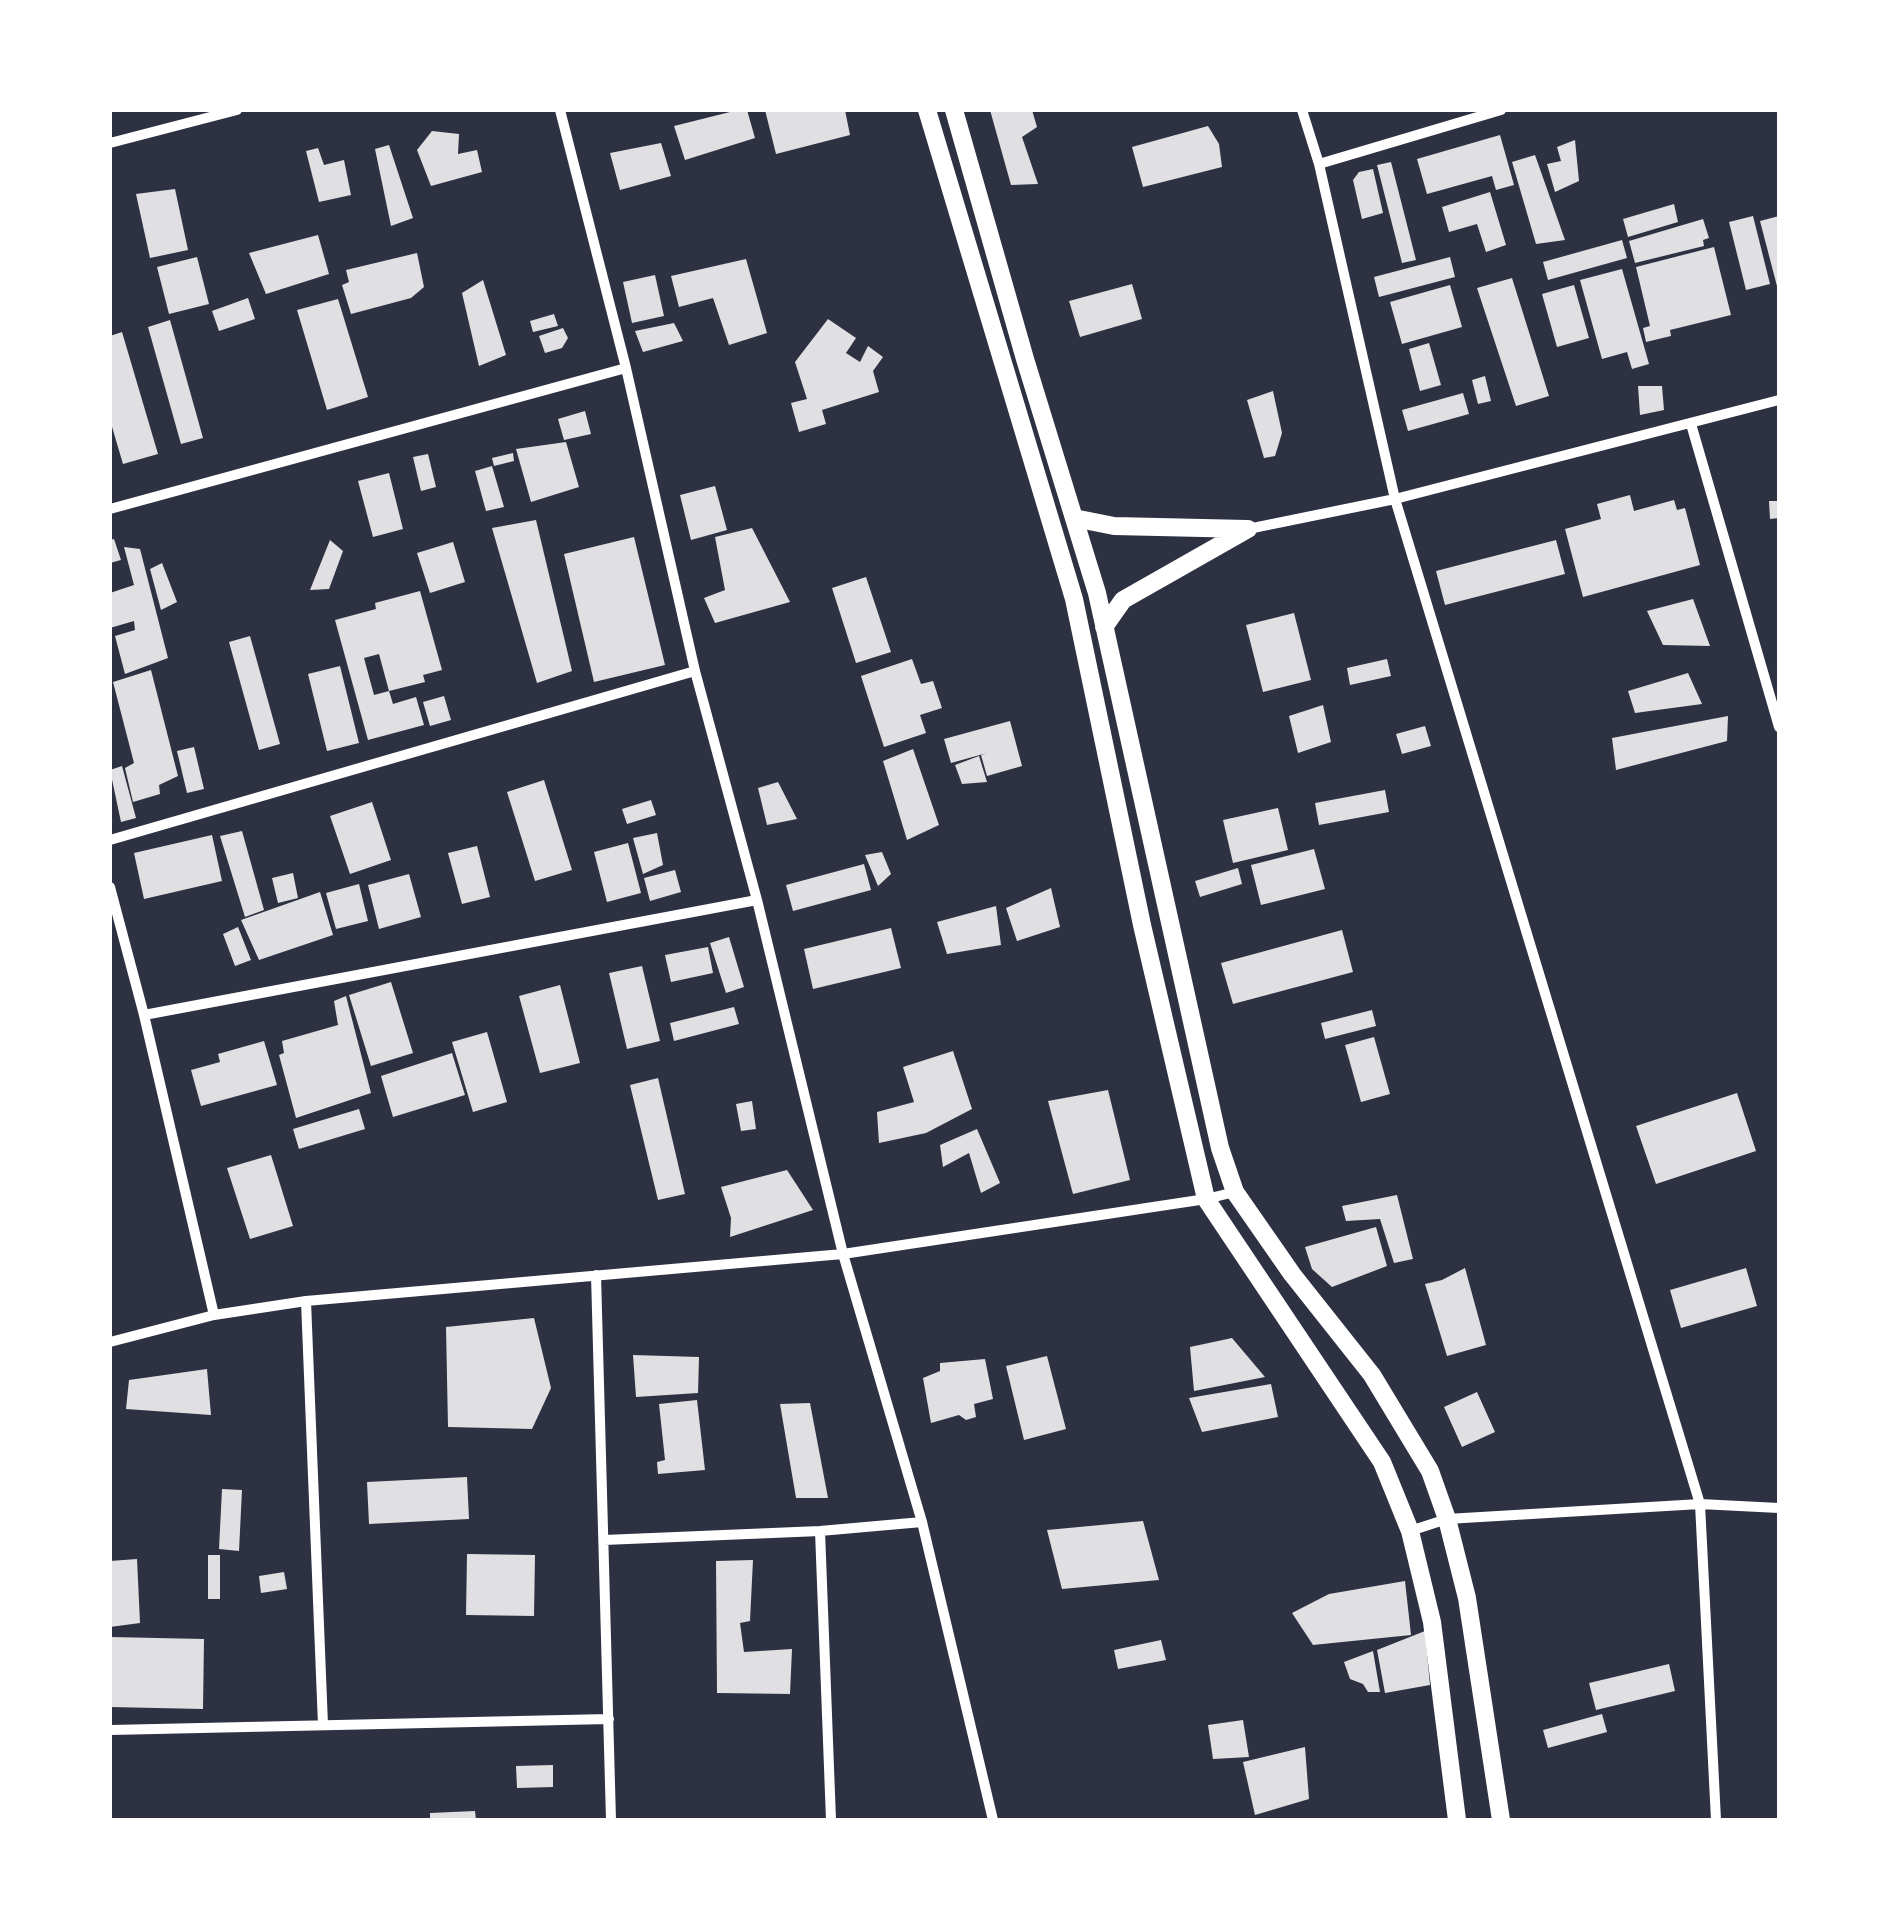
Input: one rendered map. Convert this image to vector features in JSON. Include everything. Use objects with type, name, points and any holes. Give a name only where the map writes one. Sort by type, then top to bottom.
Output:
[{"type":"street","points":[[110,143],[238,110]]},
{"type":"street","points":[[560,110],[626,368],[694,671],[757,900],[843,1254],[922,1522],[992,1820]]},
{"type":"street","points":[[927,110],[1074,599],[1146,943],[1206,1200],[1382,1462],[1410,1531],[1441,1677],[1457,1820]]},
{"type":"street","points":[[954,110],[1097,593],[1220,1148],[1235,1192],[1402,1422],[1430,1472],[1447,1519],[1477,1649],[1501,1820]]},
{"type":"street","points":[[1302,110],[1396,499],[1700,1504],[1716,1820]]},
{"type":"street","points":[[1318,164],[1501,110]]},
{"type":"street","points":[[110,509],[626,368]]},
{"type":"street","points":[[1074,518],[1114,526],[1248,529],[1396,499],[1779,400]]},
{"type":"street","points":[[1691,424],[1779,727]]},
{"type":"street","points":[[1104,627],[1123,600],[1248,529]]},
{"type":"street","points":[[1074,599],[1097,593]]},
{"type":"street","points":[[110,840],[694,671]]},
{"type":"street","points":[[110,888],[144,1015],[214,1316]]},
{"type":"street","points":[[144,1015],[757,900]]},
{"type":"street","points":[[110,1342],[214,1316],[306,1301],[843,1254],[1206,1200],[1235,1192]]},
{"type":"street","points":[[596,1274],[611,1820]]},
{"type":"street","points":[[306,1301],[323,1725]]},
{"type":"street","points":[[1410,1531],[1447,1519],[1700,1504],[1779,1508]]},
{"type":"street","points":[[604,1540],[820,1531],[922,1522]]},
{"type":"street","points":[[820,1531],[831,1820]]},
{"type":"street","points":[[110,1730],[609,1719]]},
{"type":"building","points":[[747,110],[755,138],[685,160],[674,126]]},
{"type":"building","points":[[765,110],[845,110],[850,135],[776,154]]},
{"type":"building","points":[[990,110],[1032,110],[1037,127],[1022,137],[1038,184],[1011,185]]},
{"type":"building","points":[[1208,126],[1219,144],[1222,167],[1143,187],[1132,147]]},
{"type":"building","points":[[432,131],[459,134],[458,154],[477,150],[482,172],[431,186],[417,150]]},
{"type":"building","points":[[1500,135],[1514,185],[1496,190],[1492,176],[1427,194],[1417,159]]},
{"type":"building","points":[[1575,140],[1579,181],[1555,192],[1547,164],[1561,161],[1557,147]]},
{"type":"building","points":[[661,143],[671,176],[620,190],[610,153]]},
{"type":"building","points":[[389,145],[413,218],[391,226],[375,149]]},
{"type":"building","points":[[318,148],[324,165],[344,160],[351,195],[319,202],[306,151]]},
{"type":"building","points":[[1535,155],[1565,240],[1536,244],[1512,162]]},
{"type":"building","points":[[1391,162],[1416,260],[1402,263],[1377,165]]},
{"type":"building","points":[[1373,169],[1383,213],[1362,219],[1353,180],[1359,172]]},
{"type":"building","points":[[175,189],[188,250],[150,258],[136,194]]},
{"type":"building","points":[[1490,192],[1506,245],[1486,252],[1477,224],[1449,232],[1442,207]]},
{"type":"building","points":[[1674,204],[1678,222],[1628,237],[1623,219]]},
{"type":"building","points":[[1753,216],[1770,284],[1746,290],[1729,222]]},
{"type":"building","points":[[1779,216],[1779,289],[1778,290],[1760,221]]},
{"type":"building","points":[[1703,219],[1709,238],[1703,240],[1704,246],[1635,263],[1629,241]]},
{"type":"building","points":[[318,235],[329,274],[266,294],[249,253]]},
{"type":"building","points":[[1622,240],[1627,258],[1548,280],[1543,262]]},
{"type":"building","points":[[1714,247],[1731,315],[1670,330],[1671,336],[1646,342],[1643,328],[1650,326],[1636,267]]},
{"type":"building","points":[[417,253],[424,287],[411,298],[351,314],[342,285],[349,282],[346,270]]},
{"type":"building","points":[[197,257],[209,304],[169,314],[157,267]]},
{"type":"building","points":[[1450,257],[1455,277],[1379,297],[1374,277]]},
{"type":"building","points":[[746,259],[767,333],[729,345],[713,298],[679,307],[671,276]]},
{"type":"building","points":[[1622,269],[1649,364],[1632,369],[1627,352],[1602,359],[1580,280]]},
{"type":"building","points":[[655,275],[664,316],[632,323],[623,282]]},
{"type":"building","points":[[1512,278],[1549,396],[1516,406],[1477,288]]},
{"type":"building","points":[[483,280],[506,355],[479,366],[462,293]]},
{"type":"building","points":[[1132,284],[1142,319],[1080,337],[1069,301]]},
{"type":"building","points":[[1450,285],[1462,327],[1402,344],[1390,302]]},
{"type":"building","points":[[1574,285],[1589,338],[1557,347],[1542,294]]},
{"type":"building","points":[[248,298],[255,319],[219,331],[212,311]]},
{"type":"building","points":[[338,299],[368,397],[327,410],[297,310]]},
{"type":"building","points":[[554,314],[558,326],[533,332],[530,321]]},
{"type":"building","points":[[828,319],[856,338],[846,353],[860,362],[868,346],[883,357],[873,371],[879,392],[822,410],[826,424],[799,432],[791,403],[807,399],[795,362]]},
{"type":"building","points":[[170,320],[203,438],[181,444],[148,327]]},
{"type":"building","points":[[674,323],[683,341],[643,352],[635,331]]},
{"type":"building","points":[[563,328],[568,338],[562,348],[545,353],[539,336]]},
{"type":"building","points":[[122,332],[158,454],[123,464],[110,420],[110,336]]},
{"type":"building","points":[[1429,343],[1441,385],[1420,391],[1409,349]]},
{"type":"building","points":[[1485,376],[1491,401],[1478,404],[1472,380]]},
{"type":"building","points":[[1638,386],[1662,386],[1664,410],[1640,415]]},
{"type":"building","points":[[1273,391],[1282,433],[1275,456],[1264,458],[1247,400]]},
{"type":"building","points":[[1463,393],[1469,414],[1408,431],[1402,410]]},
{"type":"building","points":[[585,411],[591,434],[564,440],[558,419]]},
{"type":"building","points":[[566,442],[579,487],[531,502],[516,449]]},
{"type":"building","points":[[513,453],[514,461],[494,466],[492,458]]},
{"type":"building","points":[[428,454],[436,487],[421,491],[413,457]]},
{"type":"building","points":[[492,466],[504,507],[486,511],[475,471]]},
{"type":"building","points":[[389,473],[403,529],[373,537],[358,481]]},
{"type":"building","points":[[715,486],[727,530],[691,540],[680,495]]},
{"type":"building","points":[[1630,495],[1634,511],[1674,500],[1677,510],[1685,508],[1700,565],[1583,597],[1565,529],[1601,519],[1597,504]]},
{"type":"building","points":[[1769,501],[1779,501],[1779,518],[1770,519]]},
{"type":"building","points":[[536,520],[572,671],[537,683],[492,528]]},
{"type":"building","points":[[752,528],[790,602],[715,623],[704,598],[725,590],[715,537]]},
{"type":"building","points":[[634,537],[665,665],[594,682],[564,554]]},
{"type":"building","points":[[114,539],[121,560],[110,563],[110,540]]},
{"type":"building","points":[[330,540],[343,551],[329,589],[310,590]]},
{"type":"building","points":[[1556,540],[1565,574],[1445,605],[1436,571]]},
{"type":"building","points":[[453,542],[465,582],[430,593],[417,553]]},
{"type":"building","points":[[124,547],[140,549],[168,658],[125,674],[115,636],[135,630],[134,621],[110,628],[110,593],[134,585]]},
{"type":"building","points":[[162,563],[177,602],[161,610],[150,569]]},
{"type":"building","points":[[866,577],[891,652],[856,663],[832,588]]},
{"type":"building","points":[[420,591],[442,670],[423,675],[425,682],[389,691],[393,704],[416,697],[424,725],[368,740],[335,620],[376,609],[375,603]],"holes":[[[379,654],[389,691],[374,695],[364,658]]]},
{"type":"building","points":[[1693,599],[1710,646],[1663,645],[1647,611]]},
{"type":"building","points":[[1294,613],[1311,680],[1263,692],[1246,625]]},
{"type":"building","points":[[250,636],[280,744],[259,750],[229,642]]},
{"type":"building","points":[[912,659],[921,684],[933,681],[942,708],[920,715],[926,733],[884,747],[861,676]]},
{"type":"building","points":[[1387,659],[1391,676],[1350,685],[1347,668]]},
{"type":"building","points":[[340,666],[359,743],[327,751],[308,674]]},
{"type":"building","points":[[151,670],[178,776],[159,785],[160,794],[133,802],[125,768],[134,763],[113,682]]},
{"type":"building","points":[[1688,673],[1702,704],[1635,713],[1628,691]]},
{"type":"building","points":[[444,696],[451,720],[430,726],[423,702]]},
{"type":"building","points":[[1323,705],[1331,742],[1298,753],[1289,716]]},
{"type":"building","points":[[1728,716],[1727,741],[1616,770],[1612,738]]},
{"type":"building","points":[[1010,721],[1022,766],[987,776],[981,755],[987,753],[951,763],[944,739]]},
{"type":"building","points":[[1425,726],[1431,746],[1402,754],[1396,734]]},
{"type":"building","points":[[194,747],[204,789],[187,793],[177,751]]},
{"type":"building","points":[[913,749],[939,825],[907,840],[883,761]]},
{"type":"building","points":[[979,756],[987,782],[962,784],[955,765]]},
{"type":"building","points":[[122,766],[136,818],[121,822],[110,770]]},
{"type":"building","points":[[544,780],[572,870],[535,881],[507,792]]},
{"type":"building","points":[[778,782],[797,819],[767,825],[758,788]]},
{"type":"building","points":[[1385,790],[1389,812],[1319,825],[1315,803]]},
{"type":"building","points":[[651,800],[656,815],[627,824],[622,809]]},
{"type":"building","points":[[372,802],[391,860],[350,874],[330,816]]},
{"type":"building","points":[[1278,808],[1288,850],[1233,863],[1223,820]]},
{"type":"building","points":[[242,831],[264,910],[245,917],[220,836]]},
{"type":"building","points":[[657,833],[663,865],[643,874],[633,838]]},
{"type":"building","points":[[212,835],[222,881],[144,899],[134,853]]},
{"type":"building","points":[[628,843],[641,893],[607,902],[594,852]]},
{"type":"building","points":[[477,846],[490,897],[462,904],[448,853]]},
{"type":"building","points":[[1314,849],[1325,889],[1261,905],[1251,865]]},
{"type":"building","points":[[882,852],[891,874],[878,886],[865,855]]},
{"type":"building","points":[[864,864],[871,890],[793,911],[786,885]]},
{"type":"building","points":[[1238,868],[1242,884],[1200,897],[1195,881]]},
{"type":"building","points":[[675,870],[681,892],[650,901],[644,878]]},
{"type":"building","points":[[293,873],[298,898],[278,903],[272,878]]},
{"type":"building","points":[[409,874],[421,917],[379,929],[368,885]]},
{"type":"building","points":[[359,884],[368,921],[336,929],[326,893]]},
{"type":"building","points":[[1051,888],[1060,927],[1017,941],[1006,908]]},
{"type":"building","points":[[320,892],[333,935],[259,960],[241,920]]},
{"type":"building","points":[[996,906],[1001,945],[947,954],[937,922]]},
{"type":"building","points":[[238,927],[251,960],[235,966],[223,934]]},
{"type":"building","points":[[891,928],[901,968],[813,989],[804,949]]},
{"type":"building","points":[[1342,930],[1353,972],[1233,1004],[1221,963]]},
{"type":"building","points":[[729,937],[744,987],[726,993],[710,943]]},
{"type":"building","points":[[708,947],[713,973],[671,982],[665,955]]},
{"type":"building","points":[[642,966],[660,1041],[627,1049],[609,973]]},
{"type":"building","points":[[391,982],[413,1053],[371,1066],[349,995]]},
{"type":"building","points":[[560,985],[580,1063],[540,1073],[519,996]]},
{"type":"building","points":[[346,996],[371,1093],[296,1118],[279,1055],[284,1053],[282,1041],[338,1025],[334,1001]]},
{"type":"building","points":[[734,1007],[739,1024],[674,1041],[670,1023]]},
{"type":"building","points":[[1372,1010],[1376,1026],[1325,1039],[1321,1023]]},
{"type":"building","points":[[487,1032],[507,1102],[473,1112],[452,1042]]},
{"type":"building","points":[[1374,1037],[1390,1094],[1361,1102],[1345,1045]]},
{"type":"building","points":[[264,1041],[277,1085],[201,1106],[191,1070],[220,1062],[218,1054]]},
{"type":"building","points":[[953,1051],[972,1109],[926,1133],[879,1143],[877,1112],[914,1102],[903,1067]]},
{"type":"building","points":[[452,1053],[465,1095],[393,1117],[381,1076]]},
{"type":"building","points":[[658,1078],[685,1194],[658,1200],[630,1085]]},
{"type":"building","points":[[1108,1090],[1130,1180],[1073,1194],[1048,1101]]},
{"type":"building","points":[[1737,1093],[1756,1151],[1656,1184],[1636,1126]]},
{"type":"building","points":[[752,1101],[756,1129],[741,1131],[736,1104]]},
{"type":"building","points":[[359,1109],[365,1129],[299,1149],[293,1129]]},
{"type":"building","points":[[977,1129],[1000,1183],[981,1193],[969,1153],[943,1167],[940,1145]]},
{"type":"building","points":[[271,1155],[293,1226],[250,1239],[227,1168]]},
{"type":"building","points":[[787,1170],[813,1210],[730,1237],[731,1218],[721,1187]]},
{"type":"building","points":[[1397,1195],[1413,1259],[1394,1263],[1380,1219],[1346,1221],[1342,1206]]},
{"type":"building","points":[[1376,1227],[1387,1266],[1332,1287],[1312,1269],[1305,1247]]},
{"type":"building","points":[[1465,1268],[1486,1345],[1447,1356],[1425,1284]]},
{"type":"building","points":[[1746,1268],[1757,1306],[1681,1328],[1670,1290]]},
{"type":"building","points":[[534,1318],[551,1388],[532,1429],[448,1427],[446,1327]]},
{"type":"building","points":[[1232,1338],[1265,1377],[1194,1391],[1190,1347]]},
{"type":"building","points":[[633,1355],[699,1357],[698,1393],[636,1397]]},
{"type":"building","points":[[1047,1356],[1066,1429],[1024,1440],[1006,1366]]},
{"type":"building","points":[[985,1359],[993,1399],[974,1404],[976,1417],[966,1420],[959,1415],[931,1423],[923,1378],[940,1371],[940,1363]]},
{"type":"building","points":[[207,1369],[211,1415],[126,1409],[129,1380]]},
{"type":"building","points":[[1271,1384],[1278,1417],[1202,1432],[1189,1398]]},
{"type":"building","points":[[1477,1392],[1495,1432],[1462,1447],[1444,1407]]},
{"type":"building","points":[[697,1400],[705,1470],[658,1474],[657,1462],[665,1460],[659,1404]]},
{"type":"building","points":[[810,1403],[828,1498],[796,1498],[780,1404]]},
{"type":"building","points":[[467,1477],[469,1519],[369,1524],[367,1482]]},
{"type":"building","points":[[222,1489],[242,1490],[239,1551],[219,1549]]},
{"type":"building","points":[[1143,1521],[1159,1580],[1062,1589],[1047,1530]]},
{"type":"building","points":[[467,1554],[535,1555],[534,1616],[466,1615]]},
{"type":"building","points":[[208,1555],[220,1555],[220,1599],[208,1599]]},
{"type":"building","points":[[137,1559],[140,1623],[110,1627],[110,1561]]},
{"type":"building","points":[[753,1560],[750,1621],[740,1623],[744,1652],[792,1649],[790,1694],[717,1693],[716,1561]]},
{"type":"building","points":[[284,1572],[287,1589],[261,1593],[259,1576]]},
{"type":"building","points":[[1405,1581],[1411,1635],[1313,1645],[1292,1613],[1329,1594]]},
{"type":"building","points":[[1425,1631],[1430,1685],[1385,1693],[1377,1650]]},
{"type":"building","points":[[110,1637],[204,1639],[203,1709],[110,1707]]},
{"type":"building","points":[[1161,1640],[1166,1660],[1118,1669],[1114,1650]]},
{"type":"building","points":[[1373,1651],[1380,1692],[1368,1692],[1363,1684],[1350,1679],[1344,1662]]},
{"type":"building","points":[[1669,1664],[1675,1691],[1596,1710],[1589,1683]]},
{"type":"building","points":[[1602,1714],[1607,1732],[1548,1748],[1543,1730]]},
{"type":"building","points":[[1243,1720],[1249,1757],[1213,1759],[1208,1725]]},
{"type":"building","points":[[1305,1747],[1309,1799],[1255,1815],[1243,1762]]},
{"type":"building","points":[[553,1765],[553,1787],[517,1788],[516,1766]]},
{"type":"building","points":[[475,1811],[476,1820],[430,1820],[430,1813]]}]
